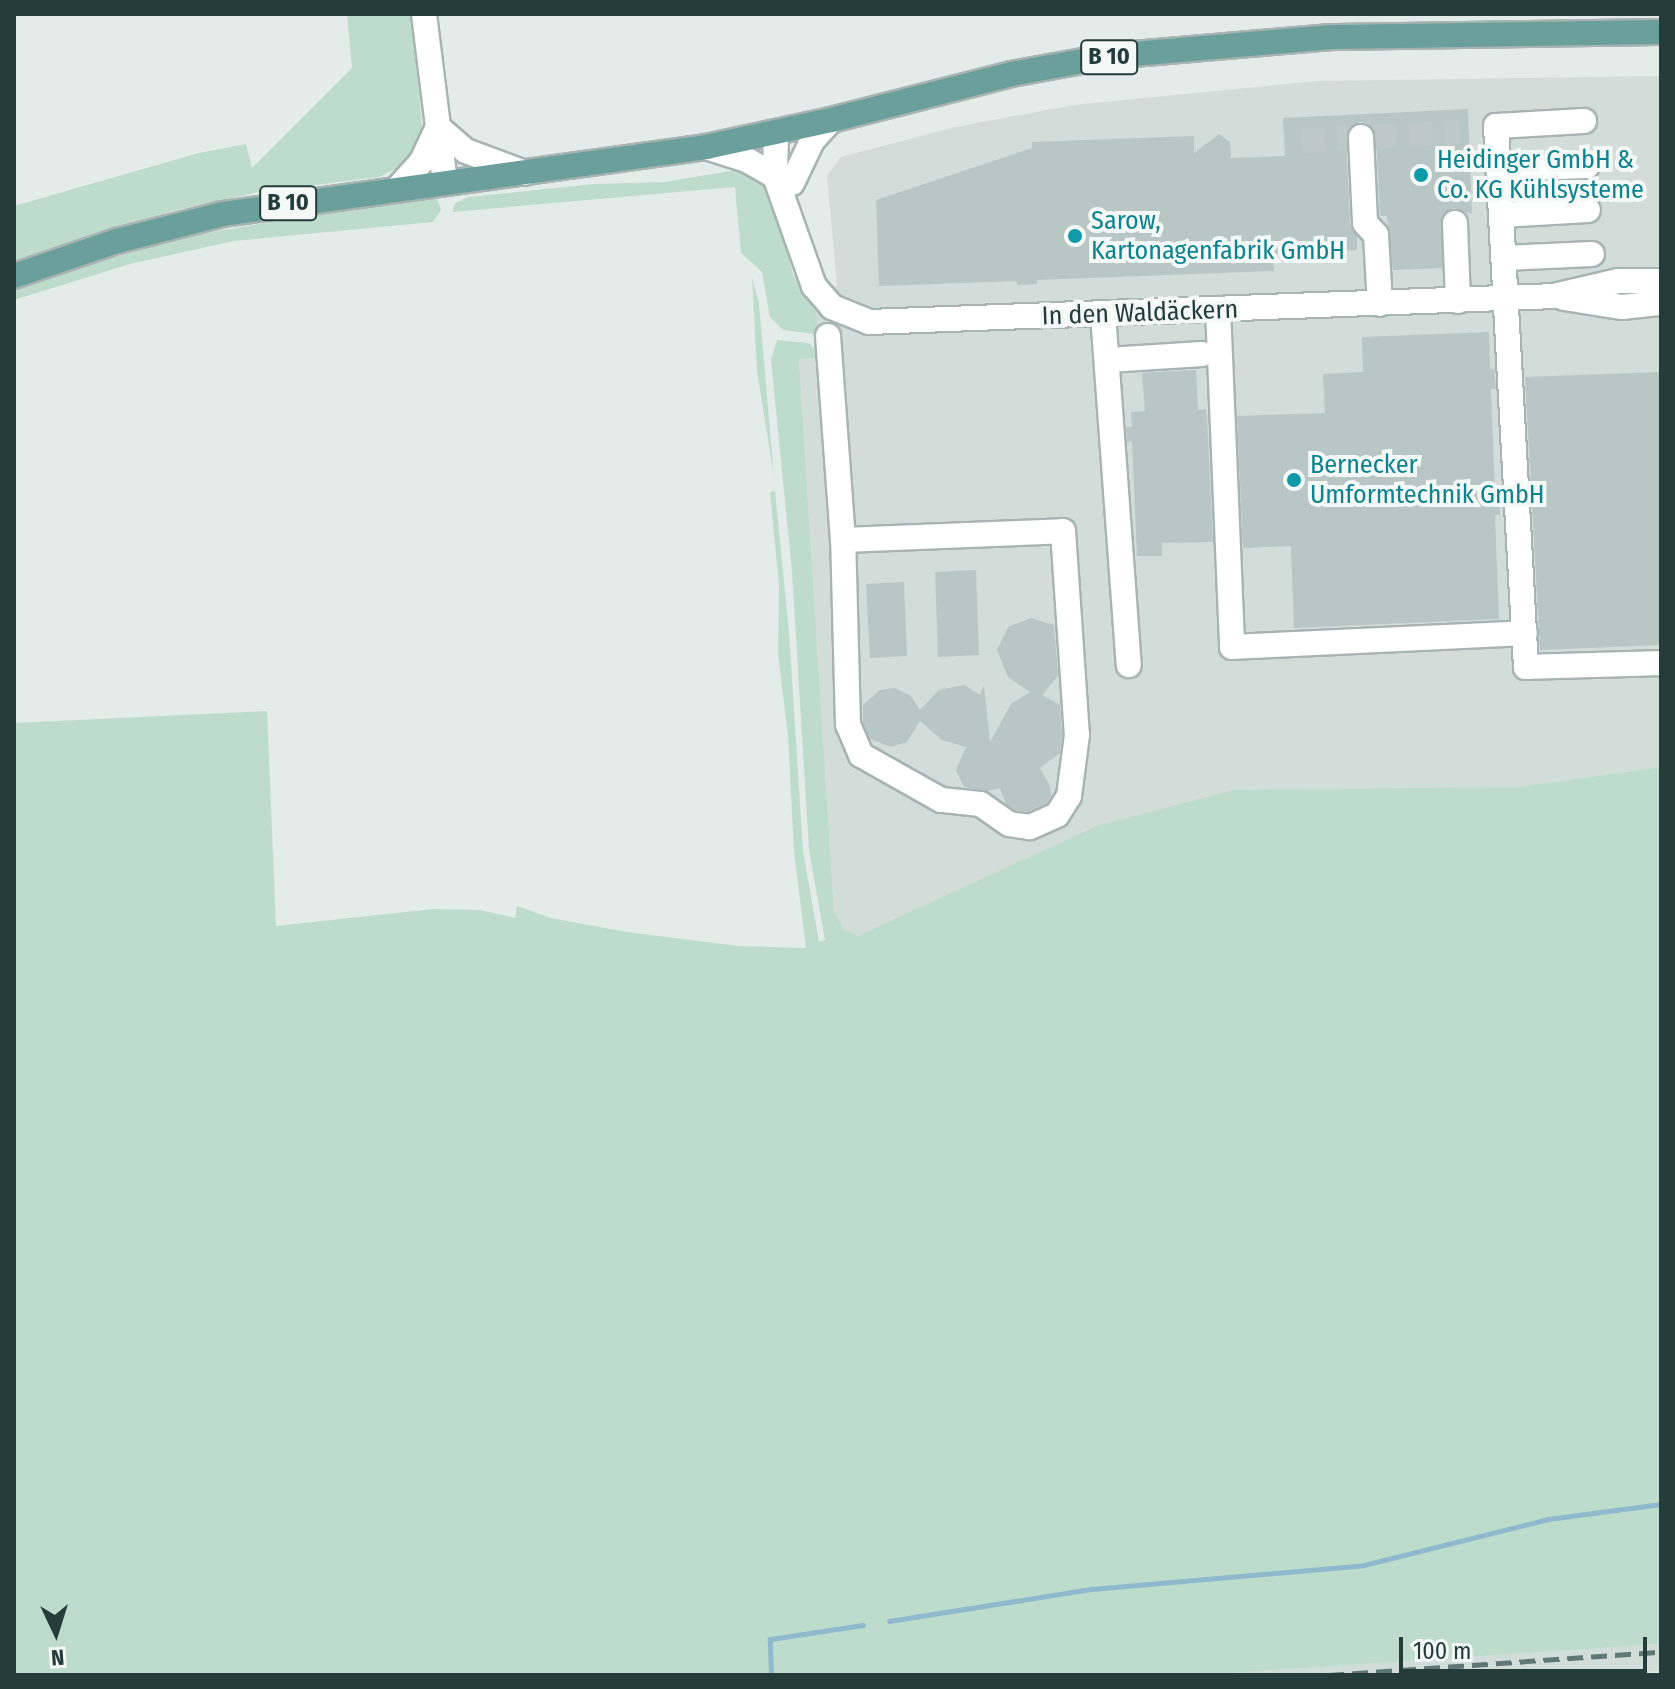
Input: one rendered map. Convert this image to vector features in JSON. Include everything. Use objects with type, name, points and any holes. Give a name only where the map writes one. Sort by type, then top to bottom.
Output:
[{"type":"main road","name":"B 10","points":[[14,276],[181,224],[270,206],[706,147],[831,120],[1011,74],[1166,49],[1331,37],[1661,32]]},
{"type":"street","points":[[424,14],[445,183]]},
{"type":"street","points":[[706,147],[747,160],[784,180],[831,120]]},
{"type":"street","points":[[1584,121],[1496,126],[1526,667],[1661,663]]},
{"type":"street","points":[[438,127],[466,151],[525,173]]},
{"type":"street","points":[[397,189],[422,161],[438,127]]},
{"type":"street","name":"In den Waldäckern","points":[[776,133],[792,215],[814,286],[832,307],[861,321],[898,323],[1458,301],[1554,296],[1618,281],[1661,281]]},
{"type":"street","points":[[1361,137],[1365,223],[1376,235],[1380,304]]},
{"type":"street","points":[[1498,169],[1587,166]]},
{"type":"street","points":[[1501,215],[1588,210]]},
{"type":"street","points":[[1455,223],[1458,301]]},
{"type":"street","points":[[1504,258],[1592,254]]},
{"type":"street","name":"In den Waldäckern","points":[[1554,296],[1622,307],[1661,303]]},
{"type":"street","points":[[1218,309],[1232,647],[1525,633]]},
{"type":"street","points":[[1103,314],[1108,360],[1098,386],[1109,549],[1129,665]]},
{"type":"street","points":[[828,336],[843,540],[848,725],[861,755],[941,800],[980,804],[1009,824],[1030,827],[1057,815],[1069,796],[1077,735],[1063,531],[843,540]]},
{"type":"street","points":[[1108,360],[1202,354]]},
{"type":"shaded area","points":[[1661,76],[1661,767],[1517,787],[858,936],[843,930],[834,911],[799,358],[822,357],[816,311],[837,285],[827,176],[841,157],[951,128],[1073,105],[1317,81]]},
{"type":"shaded area","points":[[1661,1644],[1661,1671],[1600,1675],[1202,1675]]},
{"type":"green space","points":[[347,14],[412,14],[422,125],[419,149],[409,162],[379,177],[260,192],[173,211],[14,265],[14,206],[199,153],[246,144],[252,168],[352,68]]},
{"type":"green space","points":[[736,170],[766,181],[777,203],[793,275],[816,311],[818,329],[814,334],[783,330],[770,317],[762,272],[741,253],[735,187],[453,212],[455,203],[469,197],[594,184],[665,182]]},
{"type":"green space","points":[[438,200],[441,210],[433,222],[234,241],[130,264],[14,300],[14,287],[188,236],[346,209]]},
{"type":"green space","points":[[752,277],[759,304],[774,477],[757,371]]},
{"type":"green space","points":[[777,340],[809,343],[822,357],[799,359],[834,911],[844,930],[858,936],[1097,826],[1234,790],[1517,787],[1661,767],[1661,1644],[1202,1675],[14,1675],[14,723],[267,711],[276,926],[433,909],[480,910],[515,918],[517,906],[551,918],[627,932],[739,946],[806,948],[794,852],[788,736],[778,654],[779,586],[770,492],[775,491],[789,632],[803,851],[819,942],[825,940],[809,850],[792,572],[771,360]]},
{"type":"building","name":"Sarow, Kartonagenfabrik GmbH","points":[[1468,109],[1472,214],[1454,208],[1442,215],[1442,268],[1393,270],[1387,216],[1380,216],[1376,136],[1369,124],[1361,122],[1352,125],[1346,138],[1350,224],[1357,236],[1357,250],[1273,254],[1274,271],[1037,280],[1037,284],[1017,285],[1017,281],[879,286],[876,200],[1032,148],[1032,142],[1194,136],[1194,153],[1219,134],[1230,142],[1231,158],[1285,156],[1283,118]]},
{"type":"building","points":[[1489,332],[1490,369],[1494,369],[1496,389],[1491,389],[1495,495],[1499,495],[1500,515],[1495,515],[1499,619],[1294,628],[1291,546],[1243,548],[1237,416],[1325,413],[1323,374],[1363,372],[1362,337]]},
{"type":"building","points":[[1196,370],[1198,410],[1206,409],[1207,417],[1213,542],[1162,543],[1162,556],[1137,556],[1132,441],[1127,442],[1126,427],[1132,427],[1131,412],[1145,411],[1142,373]]},
{"type":"building","points":[[1661,372],[1661,645],[1540,650],[1525,377]]},
{"type":"building","points":[[976,570],[979,655],[938,657],[935,572]]},
{"type":"building","points":[[904,582],[907,656],[870,658],[866,584]]},
{"type":"building","points":[[1031,618],[1054,625],[1058,676],[1042,695],[1060,705],[1062,735],[1060,753],[1040,768],[1050,786],[1051,796],[1047,803],[1028,812],[1015,810],[1006,804],[1000,788],[987,791],[964,787],[956,770],[966,747],[942,740],[920,721],[907,742],[891,747],[870,739],[863,722],[863,705],[880,690],[895,688],[911,696],[920,710],[939,690],[964,685],[980,695],[984,686],[990,742],[1011,704],[1030,692],[1008,677],[997,650],[1008,627]]},
{"type":"waterway","points":[[889,1621],[1092,1589],[1364,1565],[1548,1519],[1661,1504]]},
{"type":"waterway","points":[[771,1675],[770,1639],[863,1625]]},
{"type":"tunnel","points":[[1301,141],[1460,132]]},
{"type":"railway","points":[[1328,1675],[1661,1652]]},
{"type":"place","name":"Heidinger GmbH & Co. KG Kühlsysteme","points":[[1421,175]]},
{"type":"place","name":"Sarow, Kartonagenfabrik GmbH","points":[[1075,236]]},
{"type":"place","name":"Bernecker Umformtechnik GmbH","points":[[1294,480]]}]
